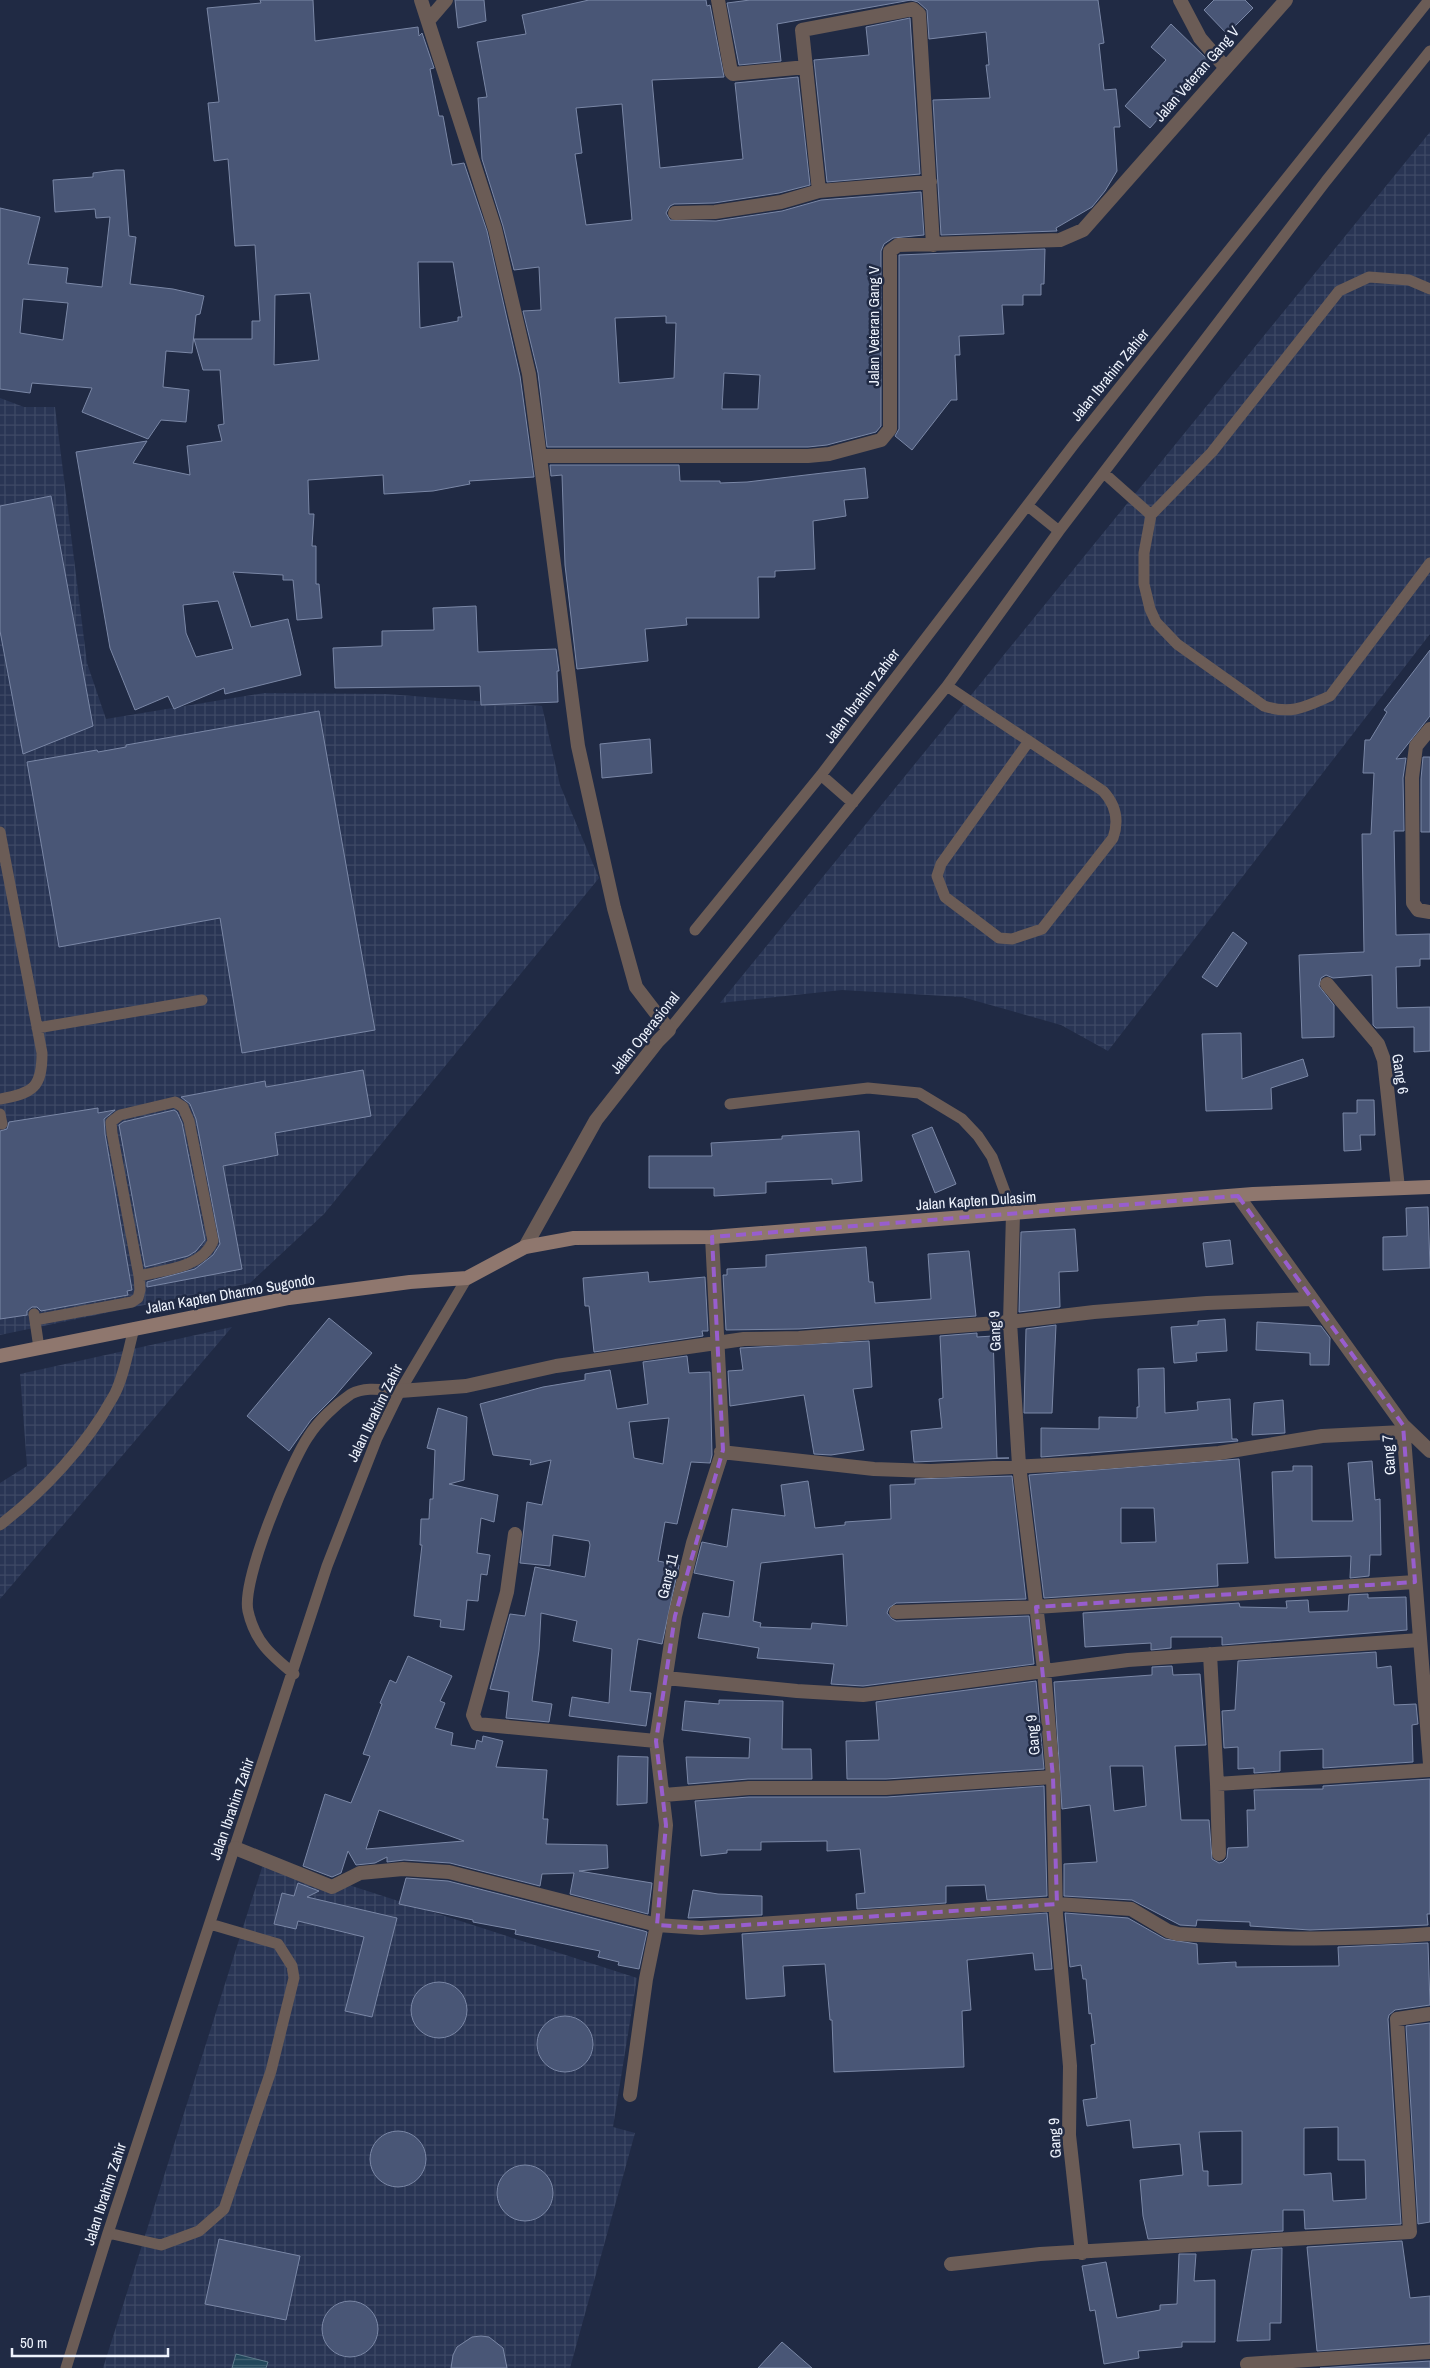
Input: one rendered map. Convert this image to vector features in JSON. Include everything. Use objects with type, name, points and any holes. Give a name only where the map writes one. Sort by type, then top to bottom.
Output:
[{"type":"main road","name":"Jalan Kapten Dulasim","points":[[526,1247],[574,1238],[712,1237],[1238,1196],[1430,1187]]},
{"type":"main road","points":[[468,1278],[526,1247]]},
{"type":"main road","name":"Jalan Kapten Dharmo Sugondo","points":[[0,1356],[289,1298],[402,1283],[468,1278]]},
{"type":"street","points":[[421,0],[494,229],[529,374],[578,746],[592,816],[614,908],[636,987],[670,1030]]},
{"type":"street","points":[[428,21],[446,0]]},
{"type":"street","points":[[718,0],[731,72],[734,74],[806,67]]},
{"type":"street","points":[[1180,0],[1200,38],[1225,67]]},
{"type":"street","name":"Jalan Veteran Gang V","points":[[540,456],[808,456],[829,454],[881,440],[890,430],[890,252],[898,245],[1060,240],[1083,230],[1286,0]]},
{"type":"street","points":[[819,191],[802,30],[912,9],[919,14],[933,245]]},
{"type":"street","points":[[675,214],[734,209],[781,202],[819,191],[930,182]]},
{"type":"street","points":[[1430,729],[1416,746],[1411,808],[1413,898],[1418,910],[1430,912]]},
{"type":"street","points":[[1416,746],[1430,746]]},
{"type":"street","name":"Gang 6","points":[[1327,984],[1378,1044],[1384,1060],[1398,1188]]},
{"type":"street","name":"Jalan Operasional","points":[[526,1247],[596,1120],[658,1041],[670,1030]]},
{"type":"street","name":"Gang 7","points":[[1238,1196],[1403,1428],[1430,1764]]},
{"type":"street","name":"Gang 9","points":[[1013,1214],[1010,1322],[1019,1465],[1044,1670],[1053,1777],[1057,1904],[1070,2066],[1069,2135],[1082,2253]]},
{"type":"street","name":"Gang 11","points":[[630,2095],[646,1979],[657,1924],[666,1824],[656,1741],[680,1598],[721,1452],[718,1344],[712,1237]]},
{"type":"street","points":[[400,1391],[466,1386],[556,1366],[744,1339],[808,1337],[1010,1322],[1197,1304],[1312,1299]]},
{"type":"street","points":[[721,1452],[864,1468],[922,1471],[1091,1463],[1219,1453],[1322,1436],[1403,1428],[1430,1451]]},
{"type":"street","points":[[515,1534],[507,1592],[473,1715],[475,1722],[477,1724],[656,1741]]},
{"type":"street","points":[[896,1612],[1036,1607],[1416,1582]]},
{"type":"street","points":[[666,1678],[807,1692],[863,1694],[1128,1660],[1420,1640]]},
{"type":"street","points":[[1210,1654],[1219,1854]]},
{"type":"street","points":[[1216,1784],[1430,1770]]},
{"type":"street","points":[[664,1795],[749,1788],[886,1788],[1053,1777]]},
{"type":"street","points":[[235,1848],[332,1888],[360,1873],[403,1869],[449,1872],[657,1924],[701,1928],[1057,1904],[1131,1909],[1168,1931],[1178,1934],[1240,1938],[1337,1938],[1430,1934]]},
{"type":"street","points":[[951,2264],[1040,2254],[1410,2232],[1397,2019],[1430,2014]]},
{"type":"street","points":[[1247,2364],[1430,2352]]},
{"type":"lane","name":"Jalan Ibrahim Zahier","points":[[821,775],[1075,443],[1429,0]]},
{"type":"lane","points":[[695,930],[821,775],[853,803],[947,686],[1059,531],[1105,474],[1326,181],[1430,51]]},
{"type":"lane","points":[[1430,288],[1409,280],[1369,277],[1339,291],[1212,452],[1152,515],[1144,553],[1144,584],[1150,608],[1156,622],[1177,644],[1264,706],[1279,711],[1307,707],[1330,696],[1430,563]]},
{"type":"lane","points":[[1105,474],[1152,515]]},
{"type":"lane","points":[[1028,506],[1059,531]]},
{"type":"lane","points":[[947,686],[1029,741],[1103,791],[1111,800],[1116,816],[1116,828],[1113,838],[1042,929],[1012,939],[999,938],[945,897],[937,876],[941,864],[1029,741]]},
{"type":"lane","name":"Jalan Operasional","points":[[670,1030],[853,803]]},
{"type":"lane","points":[[0,832],[42,1061],[38,1082],[32,1090],[0,1100]]},
{"type":"lane","points":[[37,1028],[202,1000]]},
{"type":"lane","points":[[730,1104],[868,1088],[918,1093],[962,1119],[978,1136],[992,1157],[1013,1214]]},
{"type":"lane","points":[[39,1348],[34,1316],[135,1301],[140,1290],[139,1276],[111,1122],[120,1115],[175,1102],[183,1107],[189,1121],[214,1241],[210,1250],[196,1261],[139,1276]]},
{"type":"lane","name":"Jalan Ibrahim Zahir","points":[[66,2368],[108,2233],[294,1674],[327,1566],[377,1438],[400,1391],[468,1278]]},
{"type":"lane","points":[[0,1525],[19,1510],[74,1454],[114,1396],[134,1328]]},
{"type":"lane","points":[[294,1674],[263,1648],[248,1610],[251,1579],[285,1480],[308,1436],[339,1402],[353,1393],[368,1388],[400,1391]]},
{"type":"lane","points":[[108,2233],[160,2245],[199,2231],[224,2209],[271,2071],[294,1978],[292,1966],[278,1944],[210,1924]]},
{"type":"highlighted area","points":[[1238,1196],[1403,1425],[1415,1582],[1036,1607],[1053,1777],[1057,1904],[701,1928],[657,1925],[666,1825],[656,1741],[675,1616],[723,1450],[712,1237]]},
{"type":"shaded area","points":[[1430,132],[1430,634],[1108,1051],[1061,1025],[962,997],[842,990],[720,1003]]},
{"type":"shaded area","points":[[0,398],[24,407],[55,407],[87,663],[106,719],[264,693],[387,694],[542,706],[560,785],[599,878],[324,1214],[250,1283],[0,1335]]},
{"type":"shaded area","points":[[232,1327],[0,1599],[0,1483],[27,1466],[20,1374]]},
{"type":"shaded area","points":[[265,1858],[637,1978],[613,2127],[635,2133],[570,2368],[103,2368]]},
{"type":"shaded area","points":[[236,2354],[268,2362],[266,2368],[232,2368]]},
{"type":"building","points":[[260,0],[313,0],[315,41],[418,27],[419,36],[422,33],[434,68],[430,69],[439,116],[443,116],[452,165],[464,163],[487,231],[520,376],[534,477],[469,481],[470,484],[433,491],[384,494],[383,475],[308,480],[309,514],[314,514],[312,546],[316,546],[316,584],[319,584],[322,618],[297,620],[293,580],[283,580],[283,575],[233,572],[251,627],[288,619],[301,675],[225,694],[224,688],[174,709],[168,696],[135,710],[110,648],[76,452],[147,441],[133,463],[190,475],[187,446],[222,441],[218,425],[224,424],[220,370],[203,370],[194,339],[252,339],[252,321],[260,321],[255,245],[235,246],[228,159],[214,161],[208,103],[219,102],[207,8],[261,3]],"holes":[[[418,262],[453,262],[462,317],[458,317],[458,321],[420,328]],[[310,293],[319,360],[274,365],[275,295]],[[218,601],[233,649],[196,657],[186,633],[183,605]]]},
{"type":"building","points":[[455,0],[484,0],[486,21],[458,28]]},
{"type":"building","points":[[589,0],[706,0],[707,6],[710,5],[724,77],[652,80],[660,168],[743,159],[735,83],[798,77],[810,185],[779,193],[714,203],[674,204],[670,206],[666,213],[670,220],[716,221],[782,211],[821,200],[921,192],[924,235],[893,238],[884,244],[881,251],[881,426],[876,432],[827,445],[808,447],[547,447],[538,373],[523,311],[541,310],[539,267],[514,270],[503,226],[482,159],[478,98],[487,97],[477,42],[526,34],[522,15]],"holes":[[[622,104],[632,220],[586,225],[575,154],[582,153],[576,108]],[[666,316],[666,323],[676,323],[674,378],[619,383],[615,318]],[[724,373],[760,375],[758,409],[722,409]]]},
{"type":"building","points":[[750,0],[911,0],[777,24],[781,61],[739,65],[727,3]]},
{"type":"building","points":[[911,0],[1098,0],[1104,43],[1099,44],[1104,90],[1116,89],[1120,127],[1114,127],[1117,171],[1105,191],[1092,207],[1056,228],[1057,231],[941,235],[933,100],[990,98],[986,65],[989,65],[986,32],[929,39],[927,10],[918,2]]},
{"type":"building","points":[[1214,0],[1245,0],[1253,8],[1227,34],[1204,10]]},
{"type":"building","points":[[910,18],[920,174],[827,182],[814,60],[869,55],[866,27]]},
{"type":"building","points":[[1171,24],[1209,61],[1150,128],[1125,106],[1166,60],[1151,47]]},
{"type":"building","points":[[124,170],[129,236],[136,237],[130,284],[173,289],[204,296],[200,314],[196,315],[192,353],[166,351],[163,387],[189,390],[186,422],[161,420],[148,439],[82,412],[92,388],[32,383],[30,393],[0,389],[0,208],[40,217],[28,264],[68,268],[66,283],[102,287],[110,217],[96,218],[95,209],[55,212],[53,180],[93,177],[93,173]],"holes":[[[23,299],[68,303],[63,340],[20,333]]]},
{"type":"building","points":[[1045,249],[1044,284],[1041,284],[1041,295],[1023,295],[1023,305],[1002,305],[1004,334],[959,336],[960,355],[955,355],[957,400],[951,400],[912,450],[895,436],[899,429],[899,255]]},
{"type":"building","points":[[550,465],[679,465],[680,481],[720,481],[720,483],[747,482],[865,468],[868,498],[844,500],[846,516],[813,521],[815,569],[775,571],[775,577],[758,577],[759,618],[686,618],[687,625],[645,629],[648,661],[577,669],[565,565],[562,475],[551,476]]},
{"type":"building","points":[[51,496],[93,726],[23,754],[0,631],[0,506]]},
{"type":"building","points":[[476,606],[478,652],[556,649],[559,671],[557,671],[558,702],[481,705],[480,686],[335,688],[333,648],[382,646],[382,631],[434,630],[433,608]]},
{"type":"building","points":[[1430,650],[1430,716],[1396,759],[1406,758],[1403,778],[1404,831],[1394,831],[1396,935],[1430,934],[1430,959],[1420,959],[1420,966],[1396,967],[1397,1008],[1430,1007],[1430,1051],[1414,1052],[1414,1027],[1376,1028],[1373,1025],[1372,975],[1333,978],[1326,975],[1321,978],[1319,986],[1334,1005],[1334,1037],[1302,1038],[1299,955],[1364,952],[1362,834],[1371,834],[1374,773],[1363,773],[1365,740],[1370,740],[1387,712],[1384,710]]},
{"type":"building","points":[[319,711],[375,1030],[242,1053],[220,918],[59,947],[27,762],[97,750],[98,752],[126,747],[126,745]]},
{"type":"building","points":[[650,739],[652,773],[602,778],[600,744]]},
{"type":"building","points":[[1423,757],[1430,757],[1430,832],[1421,832]]},
{"type":"building","points":[[1233,932],[1247,943],[1217,987],[1202,977]]},
{"type":"building","points":[[1241,1033],[1242,1079],[1303,1059],[1308,1076],[1271,1088],[1272,1109],[1206,1111],[1202,1034]]},
{"type":"building","points":[[363,1070],[371,1116],[275,1133],[278,1155],[223,1166],[242,1269],[147,1287],[147,1282],[195,1269],[213,1255],[220,1244],[196,1119],[190,1104],[181,1097],[265,1081],[266,1087]]},
{"type":"building","points":[[1357,1100],[1374,1100],[1375,1135],[1360,1135],[1361,1150],[1344,1151],[1343,1113],[1357,1113]]},
{"type":"building","points":[[98,1108],[98,1113],[115,1110],[104,1119],[105,1134],[132,1290],[127,1291],[128,1295],[41,1311],[37,1307],[32,1307],[27,1311],[27,1315],[0,1319],[0,1131],[7,1129],[9,1122]]},
{"type":"building","points":[[174,1110],[177,1112],[182,1123],[205,1240],[196,1251],[188,1256],[145,1267],[119,1125],[123,1122]]},
{"type":"building","points":[[932,1127],[956,1184],[935,1193],[912,1135]]},
{"type":"building","points":[[859,1131],[862,1181],[832,1184],[832,1179],[766,1182],[766,1193],[714,1196],[714,1188],[649,1188],[649,1156],[712,1156],[711,1143],[782,1139],[782,1136]]},
{"type":"building","points":[[1428,1207],[1430,1268],[1383,1270],[1383,1237],[1407,1236],[1406,1208]]},
{"type":"building","points":[[1075,1229],[1078,1271],[1059,1272],[1060,1307],[1019,1312],[1021,1232]]},
{"type":"building","points":[[1230,1240],[1233,1264],[1206,1267],[1203,1243]]},
{"type":"building","points":[[866,1247],[869,1282],[873,1282],[875,1303],[931,1299],[928,1254],[969,1251],[976,1316],[799,1329],[726,1330],[723,1275],[727,1275],[727,1269],[766,1267],[766,1255]]},
{"type":"building","points":[[648,1272],[649,1282],[705,1277],[708,1331],[702,1331],[703,1336],[594,1352],[589,1306],[585,1306],[583,1278]]},
{"type":"building","points":[[329,1318],[372,1353],[335,1396],[311,1420],[289,1451],[247,1416]]},
{"type":"building","points":[[1225,1319],[1227,1351],[1196,1353],[1197,1361],[1174,1363],[1171,1327],[1198,1325],[1198,1321]]},
{"type":"building","points":[[1257,1322],[1321,1326],[1330,1338],[1329,1365],[1310,1365],[1310,1353],[1256,1350]]},
{"type":"building","points":[[1056,1325],[1052,1413],[1024,1413],[1026,1329]]},
{"type":"building","points":[[977,1333],[977,1337],[993,1336],[997,1458],[1009,1458],[914,1462],[911,1431],[942,1428],[939,1399],[943,1398],[940,1336]]},
{"type":"building","points":[[869,1341],[872,1387],[853,1389],[864,1450],[831,1455],[814,1454],[804,1395],[730,1406],[728,1371],[743,1370],[740,1348]]},
{"type":"building","points":[[687,1356],[689,1373],[710,1372],[712,1455],[710,1463],[691,1462],[677,1524],[665,1522],[658,1561],[679,1565],[662,1644],[638,1639],[630,1691],[651,1693],[646,1726],[569,1716],[572,1697],[609,1703],[612,1649],[573,1641],[577,1621],[541,1613],[539,1650],[532,1701],[552,1704],[549,1722],[506,1718],[509,1692],[490,1689],[510,1614],[525,1616],[535,1567],[585,1577],[590,1545],[589,1541],[553,1535],[550,1566],[520,1563],[527,1502],[542,1505],[551,1460],[530,1465],[531,1460],[493,1455],[480,1404],[543,1387],[585,1380],[585,1374],[610,1370],[617,1409],[648,1404],[643,1362]],"holes":[[[669,1418],[663,1464],[634,1458],[629,1422]]]},
{"type":"building","points":[[1164,1368],[1165,1413],[1198,1410],[1197,1402],[1230,1399],[1232,1439],[1237,1439],[1238,1441],[1041,1457],[1041,1428],[1099,1429],[1099,1417],[1137,1418],[1137,1407],[1139,1407],[1138,1369]]},
{"type":"building","points":[[1283,1400],[1285,1433],[1252,1435],[1254,1403]]},
{"type":"building","points":[[438,1408],[467,1417],[464,1480],[449,1484],[498,1495],[494,1522],[481,1518],[477,1553],[490,1555],[487,1575],[481,1574],[478,1601],[467,1600],[464,1630],[440,1627],[441,1620],[414,1616],[422,1545],[420,1545],[421,1519],[429,1519],[430,1499],[433,1499],[435,1450],[427,1448]]},
{"type":"building","points":[[1239,1459],[1248,1563],[1217,1564],[1218,1586],[1044,1598],[1029,1475]],"holes":[[[1121,1508],[1154,1508],[1156,1542],[1121,1543]]]},
{"type":"building","points":[[1372,1461],[1375,1500],[1380,1499],[1381,1555],[1370,1555],[1369,1576],[1350,1578],[1351,1556],[1275,1558],[1272,1472],[1293,1471],[1293,1466],[1312,1466],[1312,1521],[1353,1521],[1348,1463]]},
{"type":"building","points":[[1012,1476],[1026,1599],[896,1603],[889,1608],[887,1613],[896,1621],[1029,1616],[1034,1664],[863,1686],[831,1684],[834,1664],[757,1658],[759,1648],[698,1638],[703,1613],[729,1617],[734,1581],[694,1573],[702,1542],[727,1547],[732,1509],[785,1516],[781,1485],[808,1481],[815,1528],[845,1525],[845,1522],[891,1519],[890,1485],[915,1484],[915,1479]],"holes":[[[843,1554],[847,1626],[812,1623],[811,1629],[760,1627],[761,1623],[753,1621],[761,1563]]]},
{"type":"building","points":[[1368,1594],[1368,1598],[1406,1597],[1407,1630],[1222,1645],[1222,1637],[1171,1637],[1171,1648],[1151,1650],[1151,1643],[1085,1647],[1083,1613],[1239,1603],[1240,1607],[1287,1608],[1286,1601],[1308,1600],[1309,1612],[1348,1611],[1349,1595]]},
{"type":"building","points":[[1376,1652],[1377,1668],[1391,1666],[1394,1705],[1416,1704],[1418,1724],[1412,1725],[1413,1762],[1323,1768],[1323,1749],[1280,1751],[1280,1771],[1254,1773],[1254,1768],[1238,1769],[1238,1747],[1224,1748],[1222,1711],[1235,1710],[1238,1661]]},
{"type":"building","points":[[408,1656],[452,1676],[440,1701],[445,1703],[435,1728],[453,1733],[451,1745],[475,1749],[477,1740],[482,1742],[483,1736],[503,1741],[496,1767],[547,1770],[543,1819],[548,1819],[546,1844],[607,1845],[608,1868],[579,1871],[652,1883],[648,1914],[570,1894],[574,1873],[542,1874],[540,1886],[450,1863],[404,1860],[387,1862],[387,1857],[375,1863],[356,1865],[348,1851],[341,1873],[332,1877],[303,1866],[325,1794],[351,1803],[370,1756],[363,1754],[382,1704],[380,1703],[390,1680],[396,1683]],"holes":[[[379,1810],[464,1841],[366,1849]]]},
{"type":"building","points":[[1172,1666],[1173,1675],[1200,1674],[1206,1745],[1175,1746],[1181,1820],[1209,1820],[1212,1859],[1219,1863],[1227,1858],[1228,1848],[1248,1847],[1247,1810],[1255,1810],[1254,1790],[1323,1789],[1323,1786],[1430,1779],[1430,1914],[1427,1914],[1428,1925],[1310,1930],[1250,1926],[1250,1922],[1197,1920],[1196,1926],[1180,1925],[1132,1900],[1064,1896],[1064,1864],[1097,1862],[1090,1805],[1062,1809],[1054,1682],[1152,1675],[1152,1667]],"holes":[[[1110,1766],[1143,1766],[1146,1806],[1114,1811]]]},
{"type":"building","points":[[1036,1681],[1044,1769],[886,1779],[847,1779],[846,1741],[879,1740],[876,1702]]},
{"type":"building","points":[[719,1700],[783,1701],[782,1749],[811,1749],[812,1779],[748,1779],[688,1784],[686,1757],[749,1758],[750,1738],[682,1730],[685,1701],[719,1704]]},
{"type":"building","points":[[618,1756],[648,1757],[647,1803],[617,1805]]},
{"type":"building","points":[[1044,1786],[1047,1896],[987,1900],[985,1885],[946,1886],[946,1903],[857,1909],[856,1894],[865,1893],[860,1849],[827,1851],[827,1841],[761,1842],[761,1850],[727,1850],[727,1853],[701,1856],[695,1801],[749,1797],[887,1797]]},
{"type":"building","points":[[406,1878],[448,1881],[647,1932],[639,1969],[618,1965],[619,1962],[598,1957],[600,1951],[515,1934],[516,1930],[473,1922],[473,1920],[399,1904]]},
{"type":"building","points":[[298,1883],[319,1891],[307,1897],[397,1918],[372,2017],[345,2011],[364,1937],[298,1921],[296,1929],[274,1924],[282,1893],[294,1896]]},
{"type":"building","points":[[693,1890],[718,1894],[762,1896],[762,1915],[688,1918]]},
{"type":"building","points":[[1047,1913],[1052,1969],[1035,1970],[1033,1953],[967,1960],[971,2010],[962,2011],[964,2067],[834,2072],[832,2020],[830,2020],[825,1964],[783,1966],[785,1996],[746,1999],[742,1934]]},
{"type":"building","points":[[1065,1913],[1128,1918],[1165,1939],[1197,1944],[1198,1964],[1236,1962],[1236,1967],[1339,1966],[1338,1947],[1428,1943],[1430,2005],[1395,2010],[1389,2015],[1388,2019],[1401,2224],[1305,2229],[1304,2210],[1283,2210],[1283,2231],[1148,2239],[1143,2216],[1140,2180],[1183,2175],[1180,2144],[1133,2148],[1130,2120],[1087,2126],[1083,2100],[1097,2098],[1091,2045],[1095,2044],[1091,2013],[1089,2014],[1086,1979],[1083,1979],[1081,1965],[1070,1967]],"holes":[[[1338,2127],[1338,2160],[1365,2160],[1366,2199],[1333,2201],[1331,2173],[1304,2175],[1304,2128]],[[1242,2131],[1242,2184],[1208,2186],[1208,2171],[1203,2171],[1199,2132]]]},
{"type":"building","points":[[439,1982],[450,1984],[459,1990],[465,1999],[467,2010],[465,2021],[459,2030],[450,2036],[439,2038],[428,2036],[419,2030],[413,2021],[411,2010],[413,1999],[419,1990],[428,1984]]},
{"type":"building","points":[[565,2016],[576,2018],[585,2024],[591,2033],[593,2044],[591,2055],[585,2064],[576,2070],[565,2072],[554,2070],[545,2064],[539,2055],[537,2044],[539,2033],[545,2024],[554,2018]]},
{"type":"building","points":[[1430,2023],[1430,2222],[1418,2224],[1406,2026]]},
{"type":"building","points":[[398,2131],[409,2133],[418,2139],[424,2148],[426,2159],[424,2170],[418,2179],[409,2185],[398,2187],[387,2185],[378,2179],[372,2170],[370,2159],[372,2148],[378,2139],[387,2133]]},
{"type":"building","points":[[525,2165],[536,2167],[545,2173],[551,2182],[553,2193],[551,2204],[545,2213],[536,2219],[525,2221],[514,2219],[505,2213],[499,2204],[497,2193],[499,2182],[505,2173],[514,2167]]},
{"type":"building","points":[[219,2239],[300,2256],[286,2320],[205,2304]]},
{"type":"building","points":[[1402,2241],[1410,2298],[1430,2296],[1430,2343],[1317,2351],[1307,2247]]},
{"type":"building","points":[[1282,2248],[1281,2323],[1270,2323],[1270,2340],[1237,2341],[1252,2250]]},
{"type":"building","points":[[1179,2254],[1196,2254],[1194,2281],[1215,2280],[1215,2342],[1182,2342],[1182,2347],[1138,2351],[1139,2358],[1104,2364],[1095,2310],[1090,2311],[1082,2266],[1106,2262],[1117,2318],[1160,2310],[1160,2305],[1177,2304]]},
{"type":"building","points":[[350,2301],[361,2303],[370,2309],[376,2318],[378,2329],[376,2340],[370,2349],[361,2355],[350,2357],[339,2355],[330,2349],[324,2340],[322,2329],[324,2318],[330,2309],[339,2303]]},
{"type":"building","points":[[472,2337],[489,2337],[503,2348],[507,2368],[451,2368],[453,2355],[457,2347]]},
{"type":"building","points":[[782,2342],[812,2368],[758,2368]]},
{"type":"building","points":[[1430,2361],[1430,2368],[1320,2368]]}]
